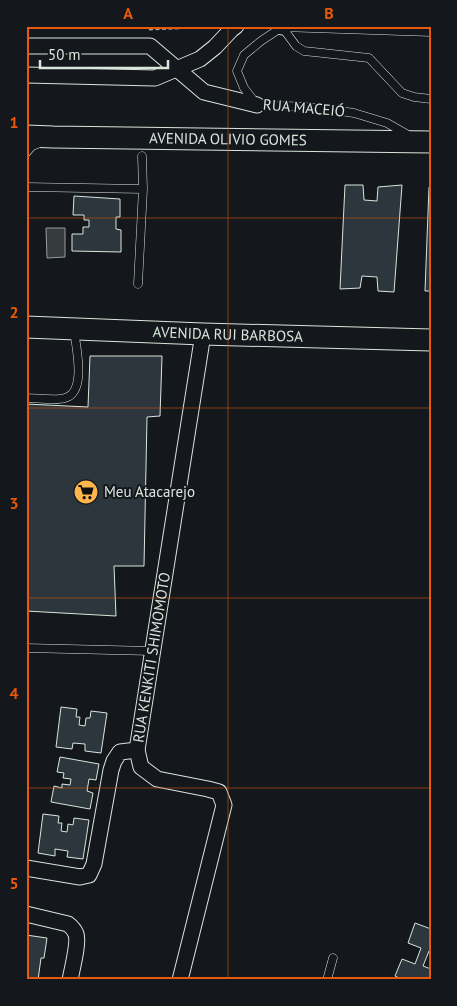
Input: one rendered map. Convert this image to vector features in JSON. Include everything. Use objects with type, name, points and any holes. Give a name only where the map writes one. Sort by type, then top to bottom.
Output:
[{"type":"main road","name":"AVENIDA OLIVIO GOMES","points":[[26,136],[425,142]]},
{"type":"main road","name":"AVENIDA RUI BARBOSA","points":[[26,327],[431,340]]},
{"type":"street","points":[[26,75],[155,78],[200,58],[215,47],[236,26]]},
{"type":"street","points":[[26,46],[150,46],[204,92],[257,105]]},
{"type":"street","name":"RUA KENKITI SHIMOMOTO","points":[[180,980],[224,805],[219,792],[157,779],[141,767],[137,750],[202,334]]},
{"type":"street","points":[[26,868],[80,877],[89,875],[94,864],[114,761],[120,752],[137,750]]},
{"type":"street","points":[[26,914],[68,924],[73,928],[77,941],[70,980]]},
{"type":"lane","points":[[282,27],[431,32]]},
{"type":"lane","points":[[282,27],[296,46],[304,51],[369,58],[402,93],[414,98],[431,99]]},
{"type":"lane","name":"RUA MACEIÓ","points":[[282,27],[244,55],[237,71],[244,88],[257,105],[320,108],[354,113],[387,123],[425,142]]},
{"type":"lane","points":[[26,153],[32,146],[53,137]]},
{"type":"lane","points":[[138,284],[142,156]]},
{"type":"lane","points":[[26,187],[142,189]]},
{"type":"lane","points":[[26,398],[64,399],[72,395],[77,386],[79,369],[74,329]]},
{"type":"lane","points":[[26,648],[152,652]]},
{"type":"lane","points":[[327,980],[333,958]]},
{"type":"shaded area","points":[[46,228],[65,228],[65,257],[47,258]]},
{"type":"building","points":[[345,185],[363,185],[364,200],[377,201],[378,187],[402,185],[394,292],[378,291],[377,277],[362,276],[360,288],[340,289]]},
{"type":"building","points":[[429,187],[431,187],[431,291],[425,291]]},
{"type":"building","points":[[74,196],[120,199],[120,217],[116,217],[116,229],[121,230],[121,252],[72,251],[72,234],[83,234],[83,227],[89,227],[89,220],[84,220],[84,215],[73,215]]},
{"type":"building","name":"Meu Atacarejo","points":[[90,356],[162,356],[160,416],[147,417],[144,566],[114,566],[116,616],[26,611],[26,404],[88,407]]},
{"type":"building","points":[[61,707],[77,709],[76,717],[80,717],[79,725],[85,726],[86,718],[90,718],[91,711],[107,713],[101,753],[85,751],[85,744],[73,743],[72,749],[56,747]]},
{"type":"building","points":[[60,757],[99,764],[96,780],[89,779],[87,791],[93,793],[90,809],[51,802],[54,786],[62,788],[62,784],[70,785],[71,779],[63,778],[64,773],[57,772]]},
{"type":"building","points":[[43,814],[59,816],[58,823],[62,823],[61,831],[67,832],[68,824],[73,825],[74,818],[89,820],[83,859],[67,857],[68,851],[55,849],[55,856],[38,853]]},
{"type":"building","points":[[415,923],[431,929],[431,952],[429,951],[423,966],[431,969],[431,980],[403,980],[395,976],[402,959],[415,964],[421,948],[408,943]]},
{"type":"building","points":[[26,935],[47,938],[44,958],[41,958],[38,980],[26,980]]},
{"type":"place","name":"Meu Atacarejo","points":[[86,492]]}]
